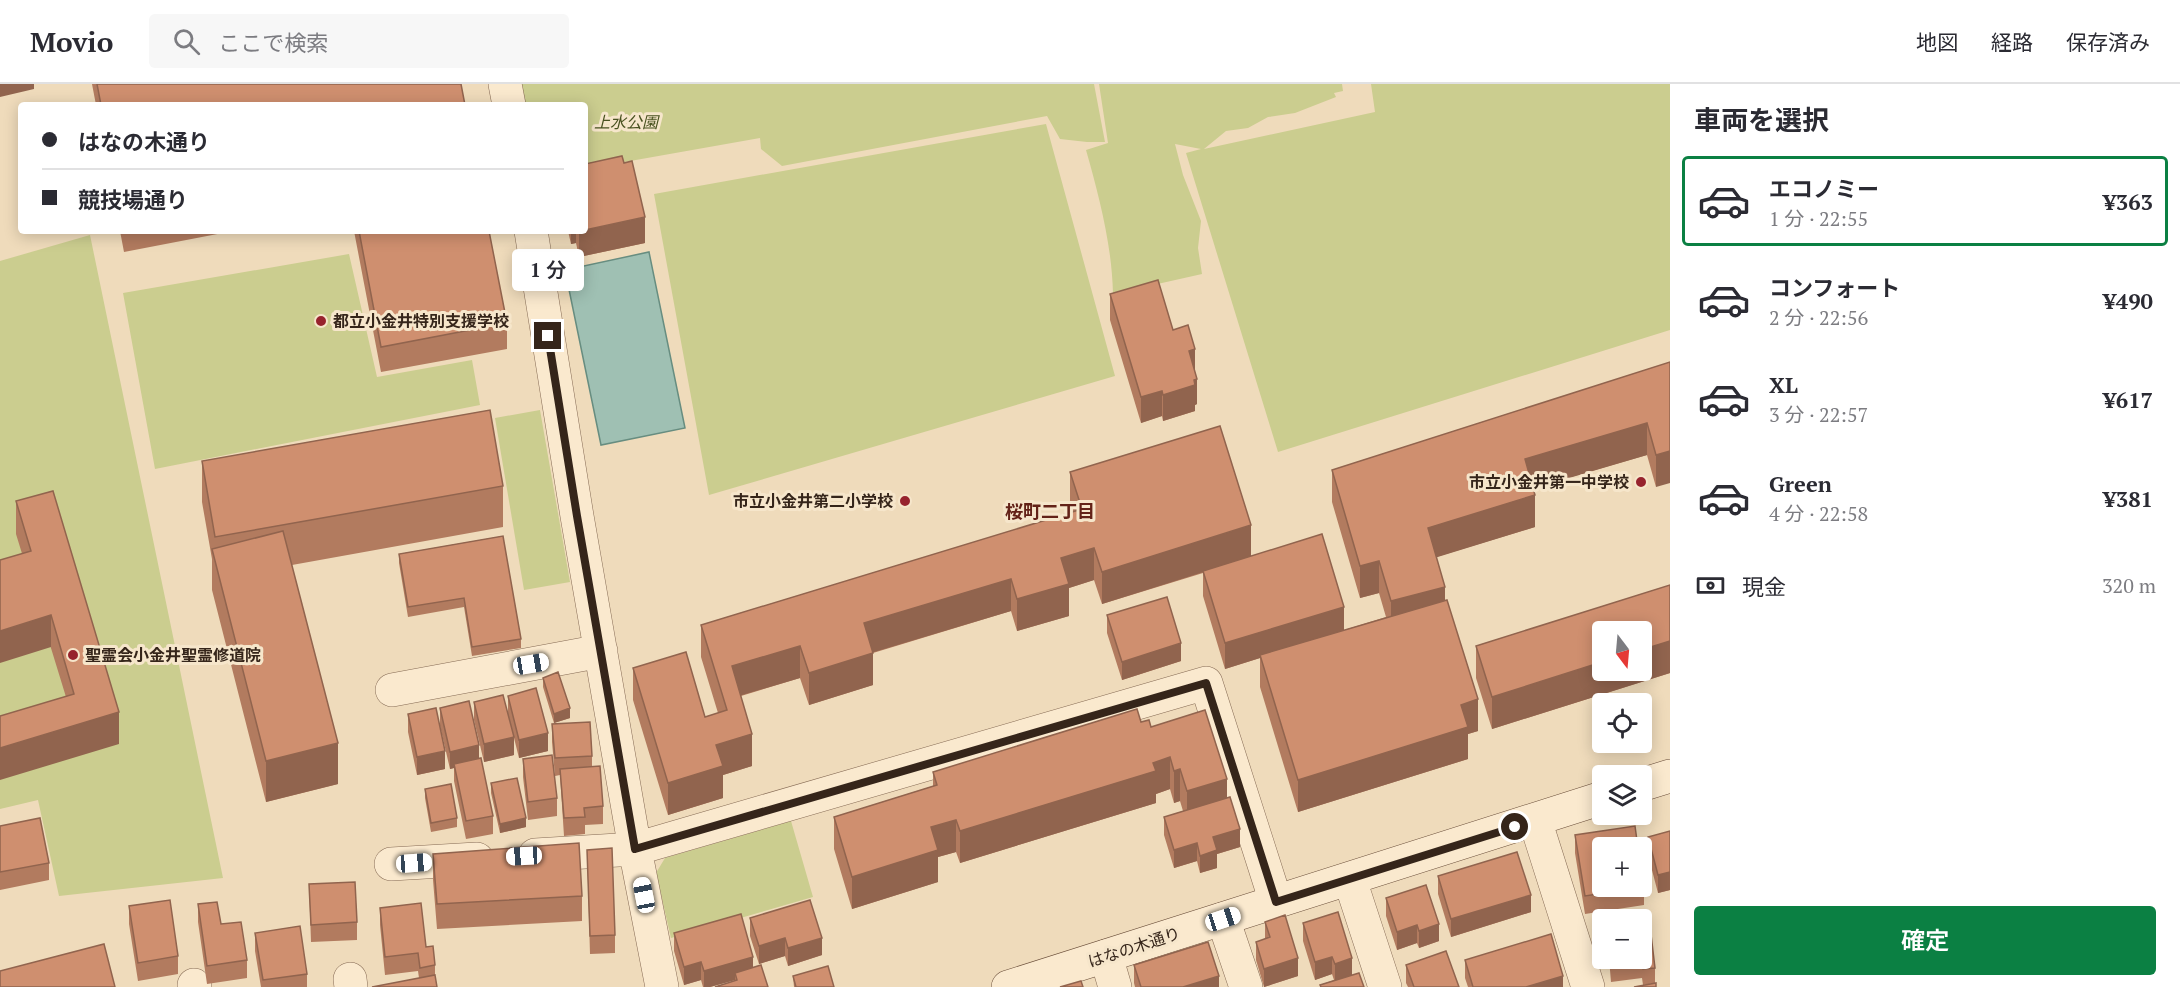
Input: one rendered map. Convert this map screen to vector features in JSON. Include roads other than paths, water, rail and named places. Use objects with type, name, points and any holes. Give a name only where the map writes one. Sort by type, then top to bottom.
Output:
[{"type":"street","points":[[505,84],[508,102]]},
{"type":"street","points":[[532,234],[635,849],[662,987]]},
{"type":"street","points":[[392,690],[601,651]]},
{"type":"street","points":[[391,864],[635,849],[1206,683],[1276,902]]},
{"type":"street","points":[[1652,782],[1670,776]]},
{"type":"street","name":"はなの木通り","points":[[1008,987],[1592,801]]},
{"type":"street","points":[[1535,820],[1588,987]]},
{"type":"street","points":[[1350,880],[1385,987]]},
{"type":"street","points":[[1223,919],[1246,987]]},
{"type":"street","points":[[1106,956],[1115,987]]},
{"type":"place","name":"都立小金井特別支援学校","points":[[321,321]]},
{"type":"place","name":"市立小金井第一中学校","points":[[1641,482]]},
{"type":"place","name":"市立小金井第二小学校","points":[[905,501]]},
{"type":"place","name":"聖霊会小金井聖霊修道院","points":[[73,655]]},
{"type":"district","name":"桜町二丁目","points":[[1050,511]]},
{"type":"park label","name":"上水公園","points":[[626,122]]}]
